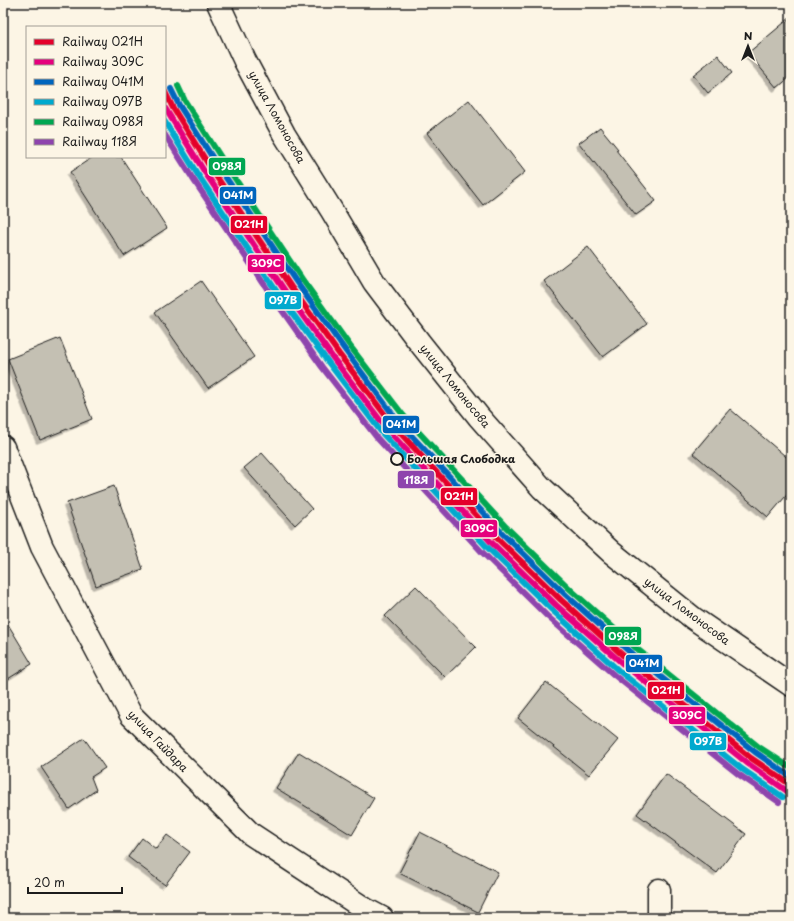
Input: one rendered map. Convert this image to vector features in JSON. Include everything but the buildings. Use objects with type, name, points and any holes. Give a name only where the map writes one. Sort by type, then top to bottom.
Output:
[{"type":"street","name":"улица Ломоносова","points":[[218,3],[245,61],[284,134],[374,282],[478,417],[542,488],[611,552],[693,618],[791,685]]},
{"type":"street","name":"улица Гайдара","points":[[3,447],[42,548],[131,715],[251,834],[365,909],[382,918]]},
{"type":"street","points":[[658,890],[659,918]]},
{"type":"rail line","name":"098Я","points":[[178,86],[185,101],[222,159],[302,279],[350,346],[403,415],[506,527],[571,590],[636,648],[759,747],[791,768]]},
{"type":"rail line","name":"041М","points":[[171,89],[179,105],[216,163],[297,283],[397,420],[501,532],[566,595],[632,654],[755,752],[791,777]]},
{"type":"rail line","name":"021Н","points":[[166,94],[173,108],[210,167],[291,287],[392,424],[496,537],[561,600],[627,659],[751,758],[791,785]]},
{"type":"rail line","name":"309С","points":[[166,110],[204,171],[285,291],[333,358],[387,429],[491,542],[556,605],[623,664],[747,763],[787,791]]},
{"type":"rail line","name":"097В","points":[[166,124],[198,175],[279,295],[382,433],[486,546],[552,610],[618,670],[742,769],[783,797]]},
{"type":"rail line","name":"118Я","points":[[166,137],[274,299],[322,367],[377,438],[481,551],[547,616],[614,675],[738,774],[779,802]]},
{"type":"place","name":"Большая Слободка","points":[[397,459]]}]
